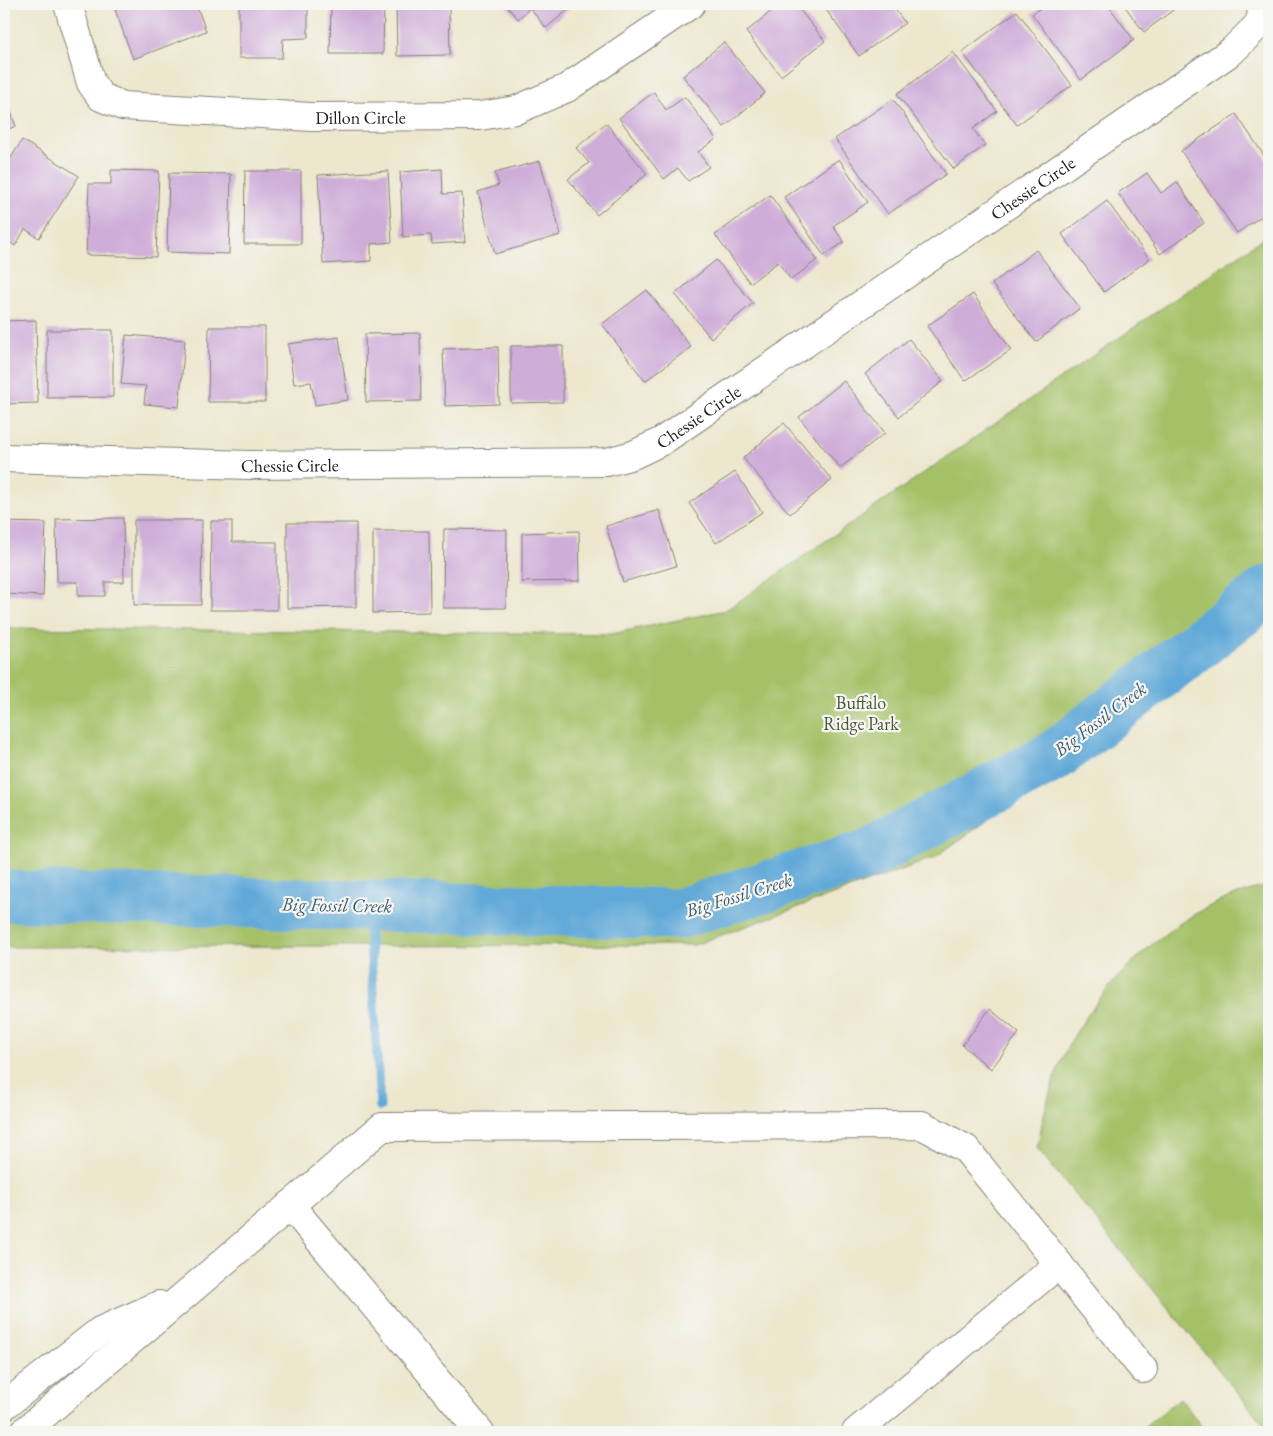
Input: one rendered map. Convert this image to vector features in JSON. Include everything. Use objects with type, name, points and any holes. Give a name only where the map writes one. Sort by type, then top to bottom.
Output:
[{"type":"street","name":"Dillon Circle","points":[[68,4],[91,82],[101,97],[123,106],[311,117],[480,116],[516,110],[567,88],[690,4]]},
{"type":"street","name":"Chessie Circle","points":[[4,458],[250,465],[607,462],[633,455],[662,441],[1232,50],[1258,24],[1264,4]]},
{"type":"street","points":[[24,1432],[382,1127],[922,1125],[966,1148],[1142,1370]]},
{"type":"street","points":[[290,1205],[480,1432]]},
{"type":"street","points":[[856,1432],[1059,1264]]},
{"type":"street","points":[[4,1406],[100,1331],[183,1295]]},
{"type":"green space","name":"Buffalo Ridge Park","points":[[1269,234],[1269,618],[934,858],[694,945],[4,947],[4,628],[611,634],[726,610]]},
{"type":"green space","points":[[1269,886],[1269,1431],[1037,1148],[1049,1094],[1058,1068],[1070,1043],[1087,1016],[1107,990],[1154,943],[1180,923],[1238,894]]},
{"type":"green space","points":[[1180,1398],[1206,1432],[1139,1432]]},
{"type":"building","points":[[113,4],[196,4],[206,31],[133,59]]},
{"type":"building","points":[[239,4],[308,4],[308,38],[283,39],[282,58],[239,58]]},
{"type":"building","points":[[331,4],[384,4],[383,54],[330,54]]},
{"type":"building","points":[[396,4],[449,4],[450,55],[397,56]]},
{"type":"building","points":[[505,4],[575,4],[546,28],[530,8],[518,19]]},
{"type":"building","points":[[780,4],[795,4],[825,41],[781,76],[746,32]]},
{"type":"building","points":[[822,4],[891,4],[905,23],[859,56]]},
{"type":"building","points":[[1046,4],[1107,4],[1134,40],[1081,80],[1032,14]]},
{"type":"building","points":[[1123,4],[1181,4],[1144,32]]},
{"type":"building","points":[[1017,11],[1072,85],[1017,125],[962,52]]},
{"type":"building","points":[[724,42],[765,93],[724,127],[683,76]]},
{"type":"building","points":[[953,52],[997,111],[973,129],[985,145],[954,169],[897,94]]},
{"type":"building","points":[[654,92],[666,110],[685,97],[716,139],[698,152],[709,167],[688,181],[678,168],[664,179],[619,118]]},
{"type":"building","points":[[4,94],[16,126],[4,131]]},
{"type":"building","points":[[893,99],[946,174],[888,214],[835,139]]},
{"type":"building","points":[[1236,114],[1269,163],[1269,211],[1237,233],[1181,151]]},
{"type":"building","points":[[606,123],[647,174],[597,215],[568,179],[589,163],[576,148]]},
{"type":"building","points":[[22,140],[79,176],[39,238],[25,229],[15,246],[4,238],[4,169]]},
{"type":"building","points":[[839,159],[868,202],[833,226],[844,242],[824,256],[784,197]]},
{"type":"building","points":[[540,161],[561,235],[495,254],[478,192],[499,185],[495,173]]},
{"type":"building","points":[[442,169],[443,194],[462,193],[465,242],[432,244],[431,235],[403,237],[400,172]]},
{"type":"building","points":[[111,170],[159,171],[156,257],[86,255],[89,184],[111,184]]},
{"type":"building","points":[[245,171],[301,171],[301,244],[244,244]]},
{"type":"building","points":[[388,171],[392,242],[371,244],[371,261],[323,264],[318,175]]},
{"type":"building","points":[[169,173],[231,174],[229,254],[167,252]]},
{"type":"building","points":[[1147,173],[1161,193],[1177,182],[1204,223],[1160,254],[1118,193]]},
{"type":"building","points":[[770,195],[817,260],[791,280],[778,262],[750,283],[715,235]]},
{"type":"building","points":[[1107,201],[1149,259],[1104,292],[1062,234]]},
{"type":"building","points":[[1036,250],[1080,308],[1036,342],[992,284]]},
{"type":"building","points":[[716,260],[753,303],[711,338],[675,294]]},
{"type":"building","points":[[647,290],[691,347],[645,381],[602,324]]},
{"type":"building","points":[[973,294],[1011,350],[965,381],[927,326]]},
{"type":"building","points":[[36,320],[38,403],[4,404],[4,321]]},
{"type":"building","points":[[209,327],[265,327],[265,402],[208,402]]},
{"type":"building","points":[[47,330],[113,330],[113,397],[47,398]]},
{"type":"building","points":[[420,333],[421,401],[366,402],[365,334]]},
{"type":"building","points":[[126,335],[185,340],[179,407],[144,404],[146,386],[121,384]]},
{"type":"building","points":[[339,337],[348,400],[315,405],[311,382],[294,384],[288,344]]},
{"type":"building","points":[[909,339],[943,381],[899,417],[865,374]]},
{"type":"building","points":[[511,346],[563,346],[563,402],[511,403]]},
{"type":"building","points":[[498,347],[499,404],[445,406],[443,349]]},
{"type":"building","points":[[844,381],[885,433],[840,468],[799,417]]},
{"type":"building","points":[[784,423],[832,480],[790,514],[743,458]]},
{"type":"building","points":[[735,472],[762,512],[716,543],[689,503]]},
{"type":"building","points":[[659,510],[676,566],[623,582],[606,526]]},
{"type":"building","points":[[123,518],[124,582],[105,582],[105,596],[78,596],[78,582],[57,582],[56,519]]},
{"type":"building","points":[[134,520],[202,520],[201,605],[134,605]]},
{"type":"building","points":[[211,521],[232,521],[232,542],[277,542],[277,610],[210,610]]},
{"type":"building","points":[[4,522],[46,523],[43,596],[4,594]]},
{"type":"building","points":[[287,523],[356,523],[356,607],[287,608]]},
{"type":"building","points":[[444,529],[507,530],[506,608],[443,608]]},
{"type":"building","points":[[373,531],[429,531],[430,612],[373,613]]},
{"type":"building","points":[[579,531],[580,581],[522,582],[522,533]]},
{"type":"building","points":[[990,1009],[1019,1033],[991,1069],[962,1045]]},
{"type":"waterway","name":"Big Fossil Creek","points":[[4,896],[678,914],[867,855],[1053,757],[1269,590]]},
{"type":"waterway","points":[[368,906],[380,1107]]}]
